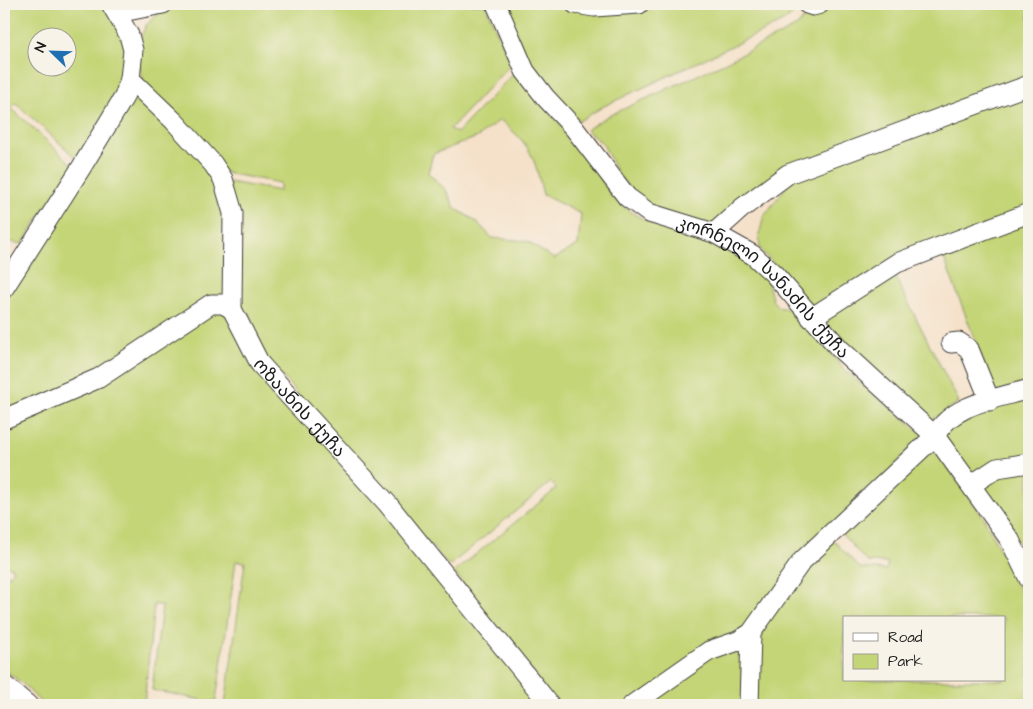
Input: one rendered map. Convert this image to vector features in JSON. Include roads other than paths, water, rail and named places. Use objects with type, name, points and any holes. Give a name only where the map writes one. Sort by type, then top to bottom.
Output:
[{"type":"street","points":[[4,288],[124,97],[130,80],[133,50],[129,35],[114,8],[163,4]]},
{"type":"street","name":"კორნელი სანაძის ქუჩა","points":[[496,4],[526,71],[545,97],[574,128],[627,197],[648,213],[714,233],[753,255],[774,274],[811,318],[840,348],[935,436],[1010,540],[1029,579]]},
{"type":"street","points":[[575,4],[594,7],[640,4]]},
{"type":"street","points":[[807,4],[813,6],[820,4]]},
{"type":"street","name":"ოზაანის ქუჩა","points":[[130,80],[174,121],[214,164],[223,179],[233,213],[232,309],[260,364],[387,503],[550,705]]},
{"type":"street","points":[[714,233],[742,208],[788,174],[1029,85]]},
{"type":"street","points":[[811,318],[896,263],[1029,213]]},
{"type":"street","points":[[4,419],[98,378],[211,304],[223,304],[232,309]]},
{"type":"street","points":[[951,343],[959,342],[968,349],[990,401]]},
{"type":"street","points":[[632,705],[708,651],[738,641],[751,633],[802,561],[935,436],[941,424],[960,410],[1029,389]]},
{"type":"street","points":[[971,485],[997,468],[1029,463]]},
{"type":"street","points":[[749,705],[751,633]]},
{"type":"street","points":[[4,684],[28,705]]}]
